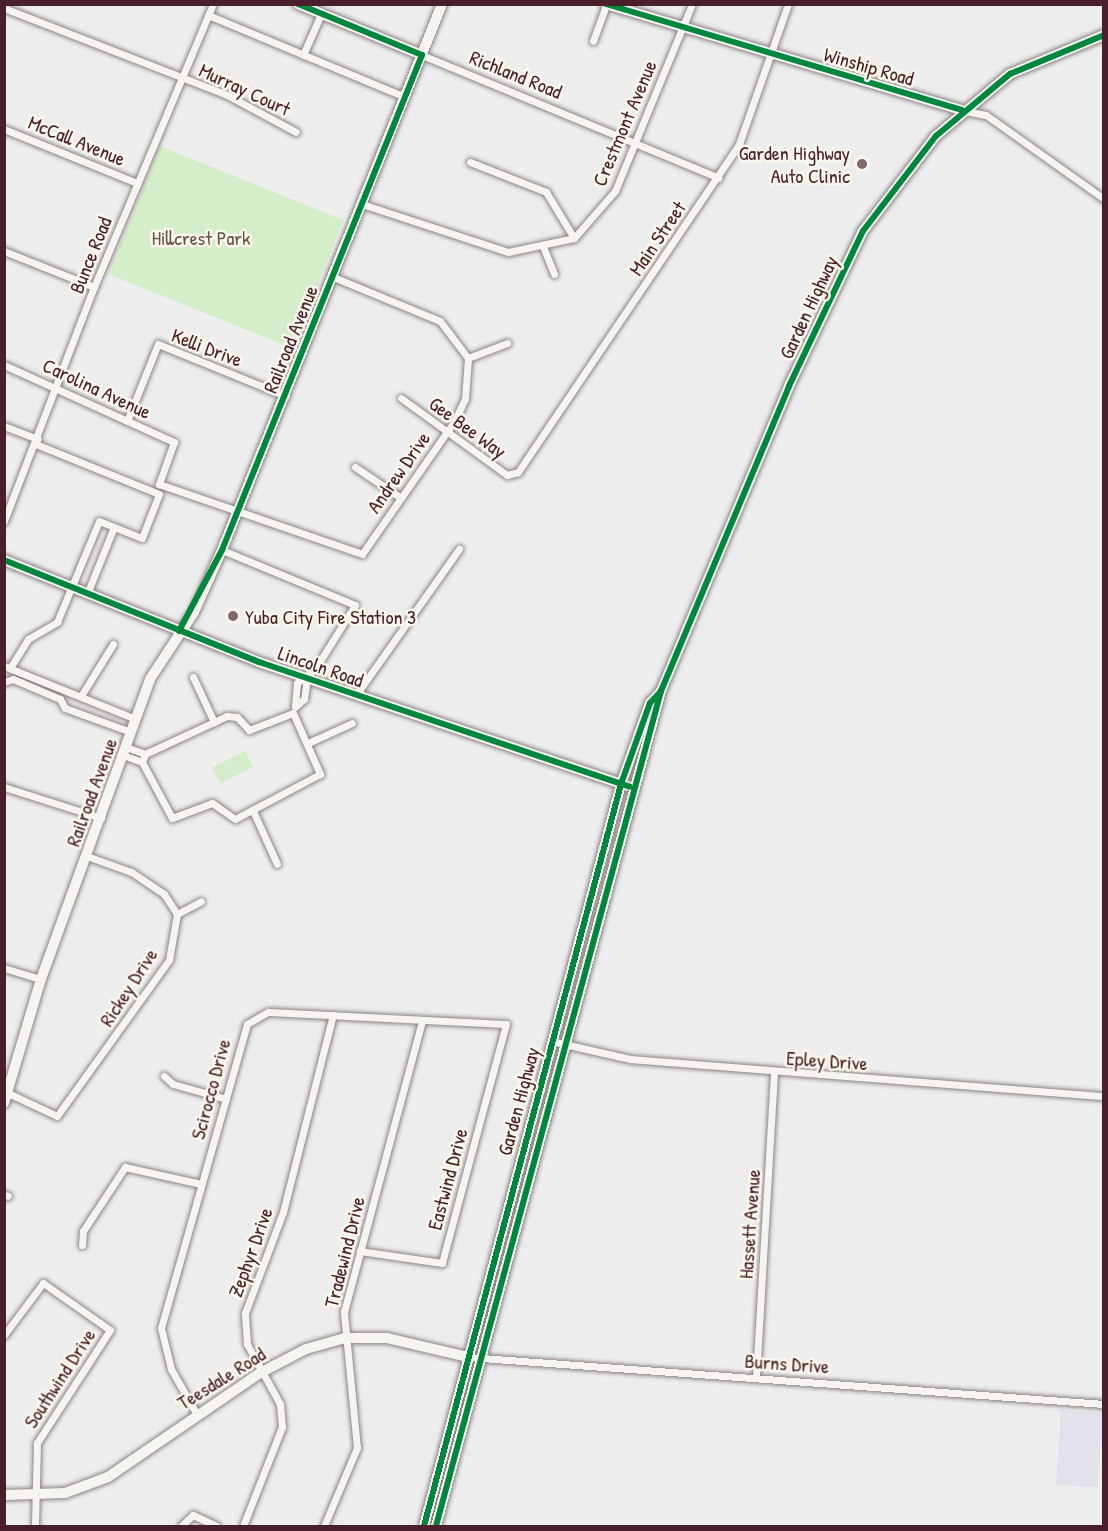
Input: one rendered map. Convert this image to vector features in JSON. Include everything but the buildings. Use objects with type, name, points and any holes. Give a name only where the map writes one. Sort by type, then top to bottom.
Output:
[{"type":"main road","name":"Richland Road","points":[[298,4],[422,55]]},
{"type":"main road","name":"Railroad Avenue","points":[[6,1098],[41,979],[156,665],[179,631],[222,550],[286,396],[442,4]]},
{"type":"main road","name":"Winship Road","points":[[606,5],[769,56],[962,110]]},
{"type":"main road","name":"Garden Highway","points":[[424,1527],[474,1359],[650,703],[661,691],[771,425],[854,248],[904,173],[962,110],[1025,65],[1104,35]]},
{"type":"main road","name":"Lincoln Road","points":[[4,560],[179,631],[356,696],[627,786]]},
{"type":"main road","name":"Teesdale Road","points":[[4,1495],[65,1493],[108,1477],[196,1413],[260,1373],[306,1349],[345,1338],[387,1338],[474,1359]]},
{"type":"main road","name":"Garden Highway","points":[[436,1527],[474,1359]]},
{"type":"street","name":"Bunce Road","points":[[4,520],[37,442],[94,287],[213,4]]},
{"type":"street","name":"Crestmont Avenue","points":[[362,204],[483,248],[508,252],[544,249],[574,238],[615,191],[692,4]]},
{"type":"street","name":"Main Street","points":[[518,472],[719,178],[739,144],[788,4]]},
{"type":"street","points":[[593,41],[606,5]]},
{"type":"street","name":"Murray Court","points":[[4,9],[180,78],[296,132]]},
{"type":"street","points":[[303,55],[321,14]]},
{"type":"street","points":[[208,15],[405,97]]},
{"type":"street","name":"Richland Road","points":[[422,55],[719,178]]},
{"type":"street","name":"Winship Road","points":[[962,110],[986,115],[1104,199]]},
{"type":"street","name":"McCall Avenue","points":[[4,129],[137,183]]},
{"type":"street","points":[[470,162],[546,192],[574,238]]},
{"type":"street","points":[[544,249],[554,273]]},
{"type":"street","points":[[4,251],[94,287]]},
{"type":"street","points":[[333,277],[440,321],[468,358],[507,343]]},
{"type":"street","name":"Kelli Drive","points":[[127,421],[158,344],[286,396]]},
{"type":"street","name":"Andrew Drive","points":[[159,484],[362,554],[446,433],[465,399],[468,358]]},
{"type":"street","name":"Carolina Avenue","points":[[4,365],[174,442],[159,484]]},
{"type":"street","name":"Gee Bee Way","points":[[401,398],[446,433],[507,475],[518,472]]},
{"type":"street","points":[[4,426],[159,494],[142,538],[99,521],[57,622],[28,639],[8,667],[136,719]]},
{"type":"street","points":[[355,467],[400,498]]},
{"type":"street","points":[[87,594],[114,527]]},
{"type":"street","points":[[356,696],[459,549]]},
{"type":"street","points":[[143,758],[214,722],[232,716],[249,730],[294,709],[304,699],[307,678],[355,605],[222,550]]},
{"type":"street","points":[[81,696],[113,644]]},
{"type":"street","points":[[193,677],[214,722]]},
{"type":"street","points":[[125,751],[143,758],[168,817],[212,803],[230,819],[253,811],[318,778],[320,767],[294,709],[297,683],[307,678]]},
{"type":"street","points":[[4,681],[13,679],[60,699],[65,708],[131,732]]},
{"type":"street","points":[[309,743],[352,723]]},
{"type":"street","points":[[4,788],[101,818]]},
{"type":"street","points":[[253,811],[277,864]]},
{"type":"street","points":[[87,856],[139,877],[164,894],[177,914],[201,901]]},
{"type":"street","name":"Rickey Drive","points":[[6,1098],[57,1116],[169,960],[177,914]]},
{"type":"street","points":[[4,968],[41,979]]},
{"type":"street","name":"Scirocco Drive","points":[[196,1413],[171,1369],[161,1328],[247,1024],[268,1012],[506,1024]]},
{"type":"street","name":"Zephyr Drive","points":[[243,1527],[282,1427],[280,1404],[260,1373],[247,1344],[245,1313],[283,1212],[333,1015]]},
{"type":"street","name":"Tradewind Drive","points":[[324,1527],[357,1448],[344,1312],[422,1020]]},
{"type":"street","name":"Eastwind Drive","points":[[360,1251],[442,1263],[506,1024]]},
{"type":"street","name":"Epley Drive","points":[[557,1043],[610,1057],[774,1073],[1104,1096]]},
{"type":"street","name":"Hassett Avenue","points":[[756,1377],[774,1073]]},
{"type":"street","points":[[164,1076],[172,1084],[226,1099]]},
{"type":"street","points":[[82,1245],[83,1231],[125,1167],[201,1184]]},
{"type":"street","name":"Southwind Drive","points":[[4,1335],[43,1283],[110,1330],[37,1443],[35,1527]]},
{"type":"street","name":"Burns Drive","points":[[474,1359],[756,1377],[1104,1404]]},
{"type":"street","points":[[181,1527],[193,1515],[217,1527]]},
{"type":"shaded area","points":[[1061,1410],[1103,1413],[1098,1488],[1056,1485]]},
{"type":"green space","name":"Hillcrest Park","points":[[160,146],[344,220],[292,348],[108,274]]},
{"type":"green space","points":[[245,751],[253,767],[220,784],[212,768]]},
{"type":"cycle path","points":[[179,631],[222,550],[422,55],[298,4]]},
{"type":"cycle path","points":[[606,4],[962,110]]},
{"type":"cycle path","points":[[424,1526],[621,784],[650,703],[661,691],[789,386],[863,231],[936,136],[1010,74],[1104,35]]},
{"type":"cycle path","points":[[4,560],[259,662],[630,787]]},
{"type":"cycle path","points":[[436,1526],[661,691]]},
{"type":"place","name":"Garden Highway Auto Clinic","points":[[862,164]]},
{"type":"place","name":"Yuba City Fire Station 3","points":[[233,616]]}]
